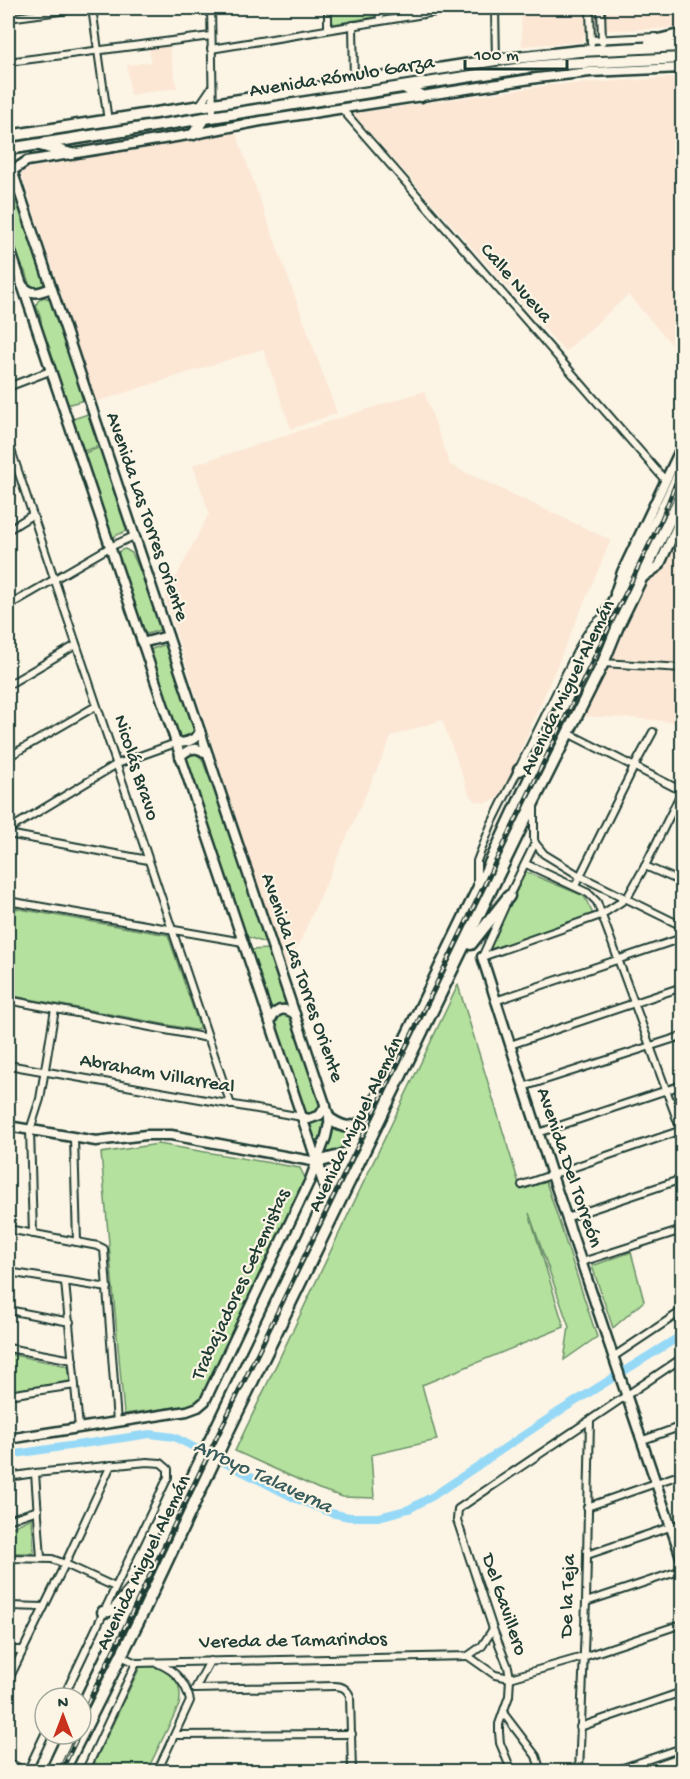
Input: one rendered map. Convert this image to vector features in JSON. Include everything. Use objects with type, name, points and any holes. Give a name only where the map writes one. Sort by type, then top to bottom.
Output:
[{"type":"main road","name":"Avenida Rómulo Garza","points":[[8,148],[600,56],[623,44],[681,38]]},
{"type":"main road","name":"Avenida Rómulo Garza","points":[[8,136],[496,60],[600,56],[682,58]]},
{"type":"main road","points":[[404,87],[421,96]]},
{"type":"main road","points":[[300,115],[307,102]]},
{"type":"main road","points":[[194,134],[208,117]]},
{"type":"main road","points":[[37,144],[71,154]]},
{"type":"main road","name":"Avenida Miguel Alemán","points":[[63,1772],[202,1485],[217,1442],[328,1195],[477,891],[606,615],[682,468]]},
{"type":"main road","name":"Avenida Miguel Alemán","points":[[92,1686],[192,1481],[217,1442],[459,958],[603,663],[618,626],[682,494]]},
{"type":"main road","points":[[519,770],[540,758]]},
{"type":"main road","points":[[459,958],[509,896]]},
{"type":"main road","points":[[330,1119],[349,1127],[360,1124],[367,1118]]},
{"type":"main road","points":[[328,1195],[317,1162],[350,1152]]},
{"type":"main road","points":[[103,1612],[114,1610],[140,1578],[146,1574]]},
{"type":"main road","points":[[51,1772],[63,1746]]},
{"type":"street","points":[[8,18],[84,8]]},
{"type":"street","points":[[93,8],[108,121]]},
{"type":"street","points":[[208,117],[214,104],[211,8]]},
{"type":"street","points":[[328,8],[328,29]]},
{"type":"street","points":[[380,8],[380,20]]},
{"type":"street","points":[[211,49],[460,8]]},
{"type":"street","points":[[495,8],[496,60],[504,83]]},
{"type":"street","points":[[590,8],[600,56]]},
{"type":"street","points":[[600,56],[601,8]]},
{"type":"street","points":[[353,25],[354,82]]},
{"type":"street","points":[[8,62],[211,36]]},
{"type":"street","points":[[12,171],[27,161],[504,83],[600,56],[682,68]]},
{"type":"street","points":[[199,106],[212,87]]},
{"type":"street","name":"Calle Nueva","points":[[341,108],[665,480]]},
{"type":"street","name":"Avenida Las Torres Oriente","points":[[8,158],[330,1119]]},
{"type":"street","points":[[8,243],[317,1162]]},
{"type":"street","points":[[21,285],[29,292],[36,294],[52,290]]},
{"type":"street","points":[[30,311],[35,299],[52,290]]},
{"type":"street","points":[[8,387],[50,371]]},
{"type":"street","name":"Nicolás Bravo","points":[[8,441],[10,455],[231,1105]]},
{"type":"street","points":[[614,603],[615,591],[622,572],[682,446]]},
{"type":"street","points":[[8,530],[32,515]]},
{"type":"street","points":[[642,578],[659,566],[682,516]]},
{"type":"street","points":[[8,606],[110,547],[134,536]]},
{"type":"street","points":[[477,891],[477,861],[491,825],[587,633],[606,615]]},
{"type":"street","points":[[142,643],[168,636]]},
{"type":"street","points":[[8,685],[76,645]]},
{"type":"street","points":[[603,663],[682,668]]},
{"type":"street","points":[[8,757],[96,706]]},
{"type":"street","points":[[8,832],[117,765],[176,743],[191,740],[198,736],[200,731]]},
{"type":"street","points":[[575,886],[653,732]]},
{"type":"street","points":[[482,957],[602,915],[627,898],[682,791],[568,733]]},
{"type":"street","points":[[180,757],[188,750],[196,748],[208,755]]},
{"type":"street","points":[[482,957],[535,843],[534,801]]},
{"type":"street","points":[[8,832],[148,860]]},
{"type":"street","points":[[535,843],[544,854],[580,876],[682,926]]},
{"type":"street","points":[[522,1185],[682,1132],[594,898],[575,886],[526,864]]},
{"type":"street","points":[[645,866],[682,882]]},
{"type":"street","points":[[8,901],[243,942]]},
{"type":"street","points":[[495,1001],[682,938]]},
{"type":"street","name":"Avenida Del Torreón","points":[[482,957],[538,1133],[626,1393]]},
{"type":"street","points":[[510,1045],[682,987]]},
{"type":"street","points":[[8,1000],[208,1038]]},
{"type":"street","points":[[33,1234],[30,1130],[40,1099],[55,1009]]},
{"type":"street","points":[[270,1022],[278,1011],[289,1010],[295,1014]]},
{"type":"street","points":[[523,1086],[682,1036]]},
{"type":"street","name":"Abraham Villarreal","points":[[8,1065],[302,1117]]},
{"type":"street","points":[[538,1133],[682,1085]]},
{"type":"street","points":[[302,1117],[309,1119],[320,1115],[326,1105]]},
{"type":"street","points":[[317,1162],[330,1119]]},
{"type":"street","points":[[8,1126],[96,1141],[146,1135],[171,1135],[317,1162]]},
{"type":"street","points":[[74,1138],[77,1242]]},
{"type":"street","name":"Trabajadores Cetemistas","points":[[8,1439],[187,1412],[206,1401],[301,1201],[317,1162]]},
{"type":"street","points":[[567,1218],[682,1179]]},
{"type":"street","points":[[8,1229],[103,1248],[117,1422]]},
{"type":"street","points":[[582,1262],[682,1230]]},
{"type":"street","points":[[8,1272],[108,1288]]},
{"type":"street","points":[[65,1282],[79,1428]]},
{"type":"street","points":[[8,1310],[70,1322]]},
{"type":"street","points":[[615,1361],[682,1311]]},
{"type":"street","points":[[8,1348],[72,1360]]},
{"type":"street","points":[[590,1421],[626,1393],[682,1358]]},
{"type":"street","points":[[8,1395],[75,1385]]},
{"type":"street","points":[[626,1393],[682,1560]]},
{"type":"street","name":"De la Teja","points":[[579,1772],[590,1421]]},
{"type":"street","name":"Del Gavillero","points":[[512,1772],[499,1738],[499,1724],[508,1701],[510,1678],[508,1667],[457,1520],[458,1509],[590,1421]]},
{"type":"street","points":[[643,1440],[682,1426]]},
{"type":"street","name":"Avenida Miguel Alemán","points":[[69,1686],[168,1477],[166,1467],[161,1463],[111,1465]]},
{"type":"street","points":[[8,1477],[111,1465]]},
{"type":"street","points":[[8,1681],[111,1465]]},
{"type":"street","points":[[35,1473],[41,1558]]},
{"type":"street","points":[[587,1507],[682,1474]]},
{"type":"street","points":[[8,1520],[38,1510]]},
{"type":"street","points":[[587,1555],[682,1523]]},
{"type":"street","points":[[8,1558],[52,1559],[116,1587]]},
{"type":"street","points":[[586,1602],[682,1570]]},
{"type":"street","points":[[8,1606],[44,1607]]},
{"type":"street","points":[[493,1629],[482,1646],[468,1656],[495,1675],[510,1678],[583,1657],[682,1624]]},
{"type":"street","points":[[8,1650],[22,1650]]},
{"type":"street","name":"Vereda de Tamarindos","points":[[120,1656],[136,1663],[468,1656]]},
{"type":"street","points":[[210,1661],[195,1689],[344,1687],[350,1696],[352,1772]]},
{"type":"street","points":[[155,1662],[169,1668],[177,1675],[190,1701],[157,1772]]},
{"type":"street","points":[[86,1772],[136,1663]]},
{"type":"street","points":[[580,1727],[682,1692]]},
{"type":"street","points":[[504,1714],[536,1756],[542,1772]]},
{"type":"street","points":[[175,1735],[352,1734]]},
{"type":"street","points":[[8,1762],[27,1772],[39,1746]]},
{"type":"street","points":[[611,1772],[682,1748]]},
{"type":"shaded area","points":[[521,8],[682,8],[682,28],[586,31],[582,42],[522,46]]},
{"type":"shaded area","points":[[169,45],[177,88],[130,95],[127,65],[151,62],[149,48]]},
{"type":"shaded area","points":[[682,77],[682,356],[628,295],[565,352],[354,115],[551,85]]},
{"type":"shaded area","points":[[235,130],[337,413],[291,429],[263,349],[96,402],[20,170]]},
{"type":"shaded area","points":[[424,391],[450,465],[611,540],[506,785],[497,799],[486,803],[476,801],[469,794],[442,720],[392,736],[286,973],[165,599],[209,513],[193,465]]},
{"type":"shaded area","points":[[682,482],[682,723],[631,718],[568,716]]},
{"type":"green space","points":[[331,8],[376,8],[376,13],[373,17],[334,24],[331,20]]},
{"type":"green space","points":[[8,170],[44,277],[43,286],[36,289],[29,283],[16,257],[8,232]]},
{"type":"green space","points":[[44,297],[52,302],[84,400],[67,405],[42,335],[41,319],[36,305]]},
{"type":"green space","points":[[88,414],[99,446],[84,451],[73,419]]},
{"type":"green space","points":[[101,447],[128,528],[111,538],[82,454]]},
{"type":"green space","points":[[125,549],[132,553],[148,588],[160,630],[147,634],[143,632],[116,555]]},
{"type":"green space","points":[[167,646],[196,731],[196,736],[181,740],[177,736],[149,653],[152,649]]},
{"type":"green space","points":[[196,754],[202,759],[220,800],[268,944],[245,936],[186,761],[188,756]]},
{"type":"green space","points":[[526,872],[584,896],[593,914],[488,950]]},
{"type":"green space","points":[[8,907],[168,935],[200,1029],[195,1030],[8,995]]},
{"type":"green space","points":[[269,949],[288,1004],[270,1010],[249,950]]},
{"type":"green space","points":[[458,985],[521,1190],[546,1182],[597,1337],[564,1360],[569,1327],[529,1213],[564,1327],[422,1385],[437,1440],[371,1455],[374,1498],[343,1497],[319,1489],[235,1451]]},
{"type":"green space","points":[[281,1013],[292,1015],[323,1107],[316,1115],[304,1113],[273,1022]]},
{"type":"green space","points":[[326,1115],[328,1121],[316,1148],[308,1122],[320,1121]]},
{"type":"green space","points":[[332,1125],[337,1130],[352,1131],[337,1152],[321,1158]]},
{"type":"green space","points":[[158,1144],[300,1168],[306,1180],[199,1404],[124,1414],[101,1153]]},
{"type":"green space","points":[[631,1252],[644,1301],[613,1328],[592,1266]]},
{"type":"green space","points":[[8,1354],[68,1366],[70,1381],[8,1391]]},
{"type":"green space","points":[[32,1518],[34,1553],[8,1553],[8,1529]]},
{"type":"green space","points":[[140,1667],[162,1669],[173,1676],[180,1696],[179,1705],[147,1771],[90,1772]]},
{"type":"waterway","name":"Arroyo Talaverna","points":[[8,1455],[150,1434],[174,1437],[294,1498],[331,1513],[349,1517],[379,1517],[409,1509],[433,1496],[555,1414],[682,1335]]},
{"type":"railway","points":[[93,1692],[662,518],[682,467]]},
{"type":"railway","points":[[61,1772],[73,1746]]}]
